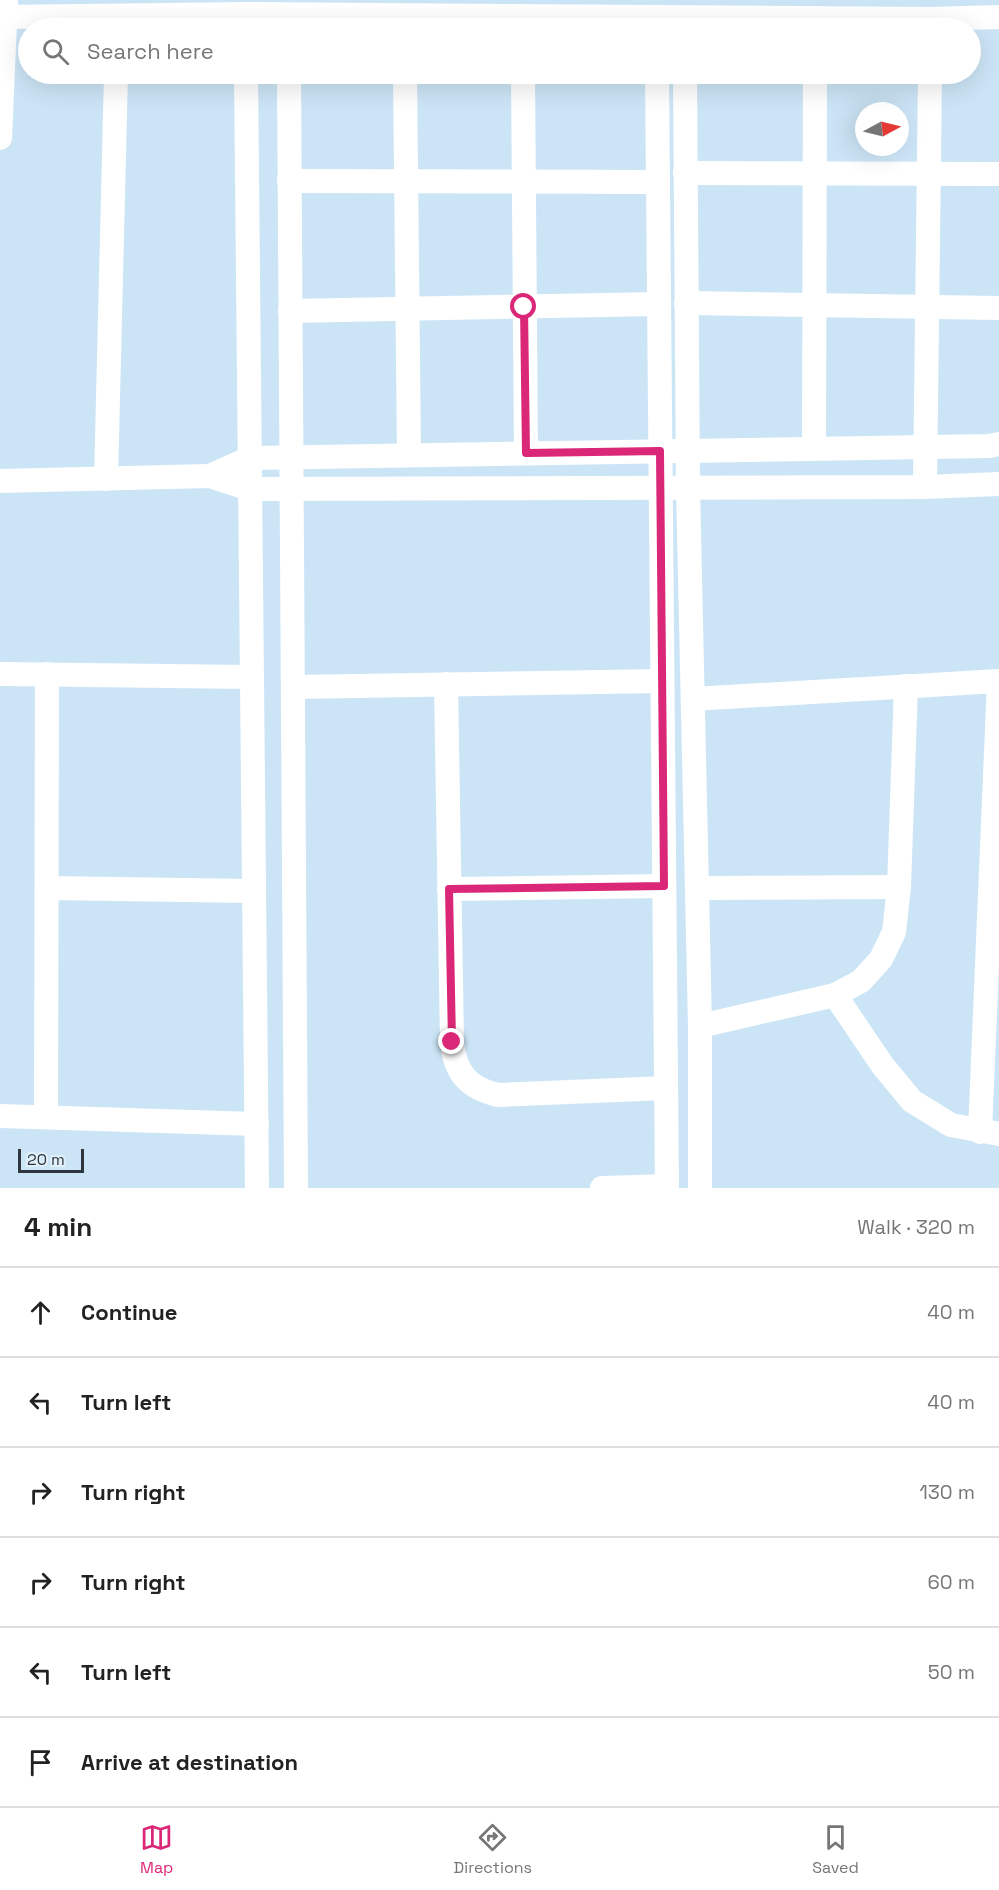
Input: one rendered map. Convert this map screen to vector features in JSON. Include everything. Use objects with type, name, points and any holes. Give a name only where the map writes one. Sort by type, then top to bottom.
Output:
[{"type":"street","points":[[0,138],[4,12],[118,15],[522,15],[572,18]]},
{"type":"street","points":[[695,16],[999,17]]},
{"type":"street","points":[[106,478],[116,84]]},
{"type":"street","points":[[246,84],[257,1188]]},
{"type":"street","points":[[289,84],[296,1188]]},
{"type":"street","points":[[405,84],[409,455]]},
{"type":"street","points":[[523,84],[526,453]]},
{"type":"street","points":[[602,1188],[667,1187],[657,84]]},
{"type":"street","points":[[684,84],[688,488],[697,888],[700,1188]]},
{"type":"street","points":[[814,449],[815,84]]},
{"type":"street","points":[[925,487],[930,84]]},
{"type":"street","points":[[685,173],[999,174]]},
{"type":"street","points":[[289,181],[657,182]]},
{"type":"street","points":[[686,303],[999,308]]},
{"type":"street","points":[[290,311],[659,304]]},
{"type":"street","points":[[210,476],[250,458],[989,446],[999,444]]},
{"type":"street","points":[[0,481],[210,476],[250,489],[925,487],[999,484]]},
{"type":"street","points":[[0,674],[252,677]]},
{"type":"street","points":[[46,1117],[47,674]]},
{"type":"street","points":[[293,687],[662,681]]},
{"type":"street","points":[[693,699],[999,681],[990,1133],[951,1125],[912,1101],[883,1066],[834,995]]},
{"type":"street","points":[[446,684],[453,1057],[459,1072],[483,1092],[498,1095],[666,1088]]},
{"type":"street","points":[[699,1026],[834,995],[861,981],[881,959],[894,932],[899,887],[906,686]]},
{"type":"street","points":[[449,889],[664,886]]},
{"type":"street","points":[[697,888],[899,887]]},
{"type":"street","points":[[47,888],[254,891]]},
{"type":"street","points":[[0,1116],[257,1124]]},
{"type":"route","points":[[452,1042],[449,889],[664,886],[660,451],[526,453],[524,307]]}]
